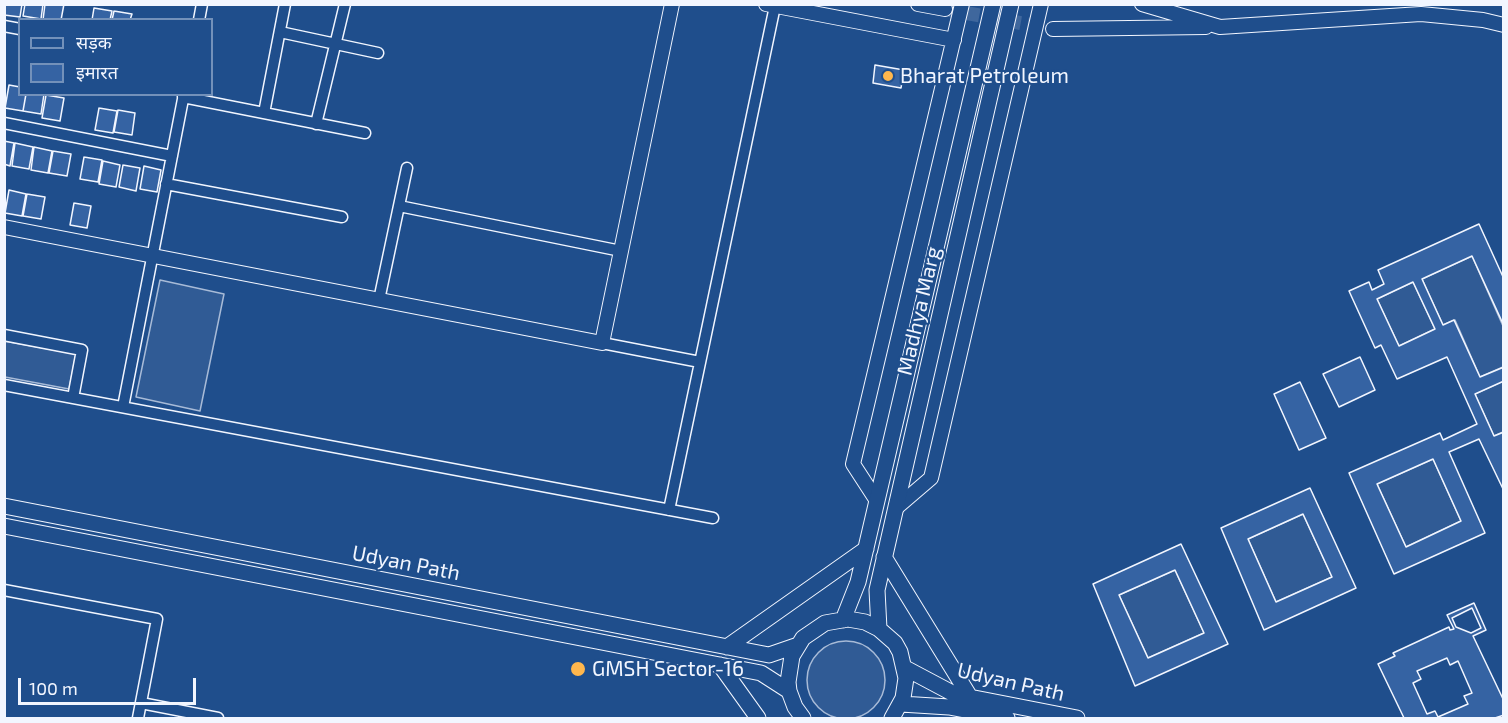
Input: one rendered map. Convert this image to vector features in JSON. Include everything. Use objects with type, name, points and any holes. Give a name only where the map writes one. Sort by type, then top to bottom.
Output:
[{"type":"main road","name":"Madhya Marg","points":[[843,620],[858,582],[993,4]]},
{"type":"main road","name":"Madhya Marg","points":[[879,629],[877,590],[884,556],[1011,4]]},
{"type":"main road","name":"Udyan Path","points":[[4,506],[769,655],[798,645]]},
{"type":"main road","name":"Udyan Path","points":[[4,526],[761,673],[789,691]]},
{"type":"main road","points":[[727,647],[866,549]]},
{"type":"main road","points":[[884,556],[961,709]]},
{"type":"main road","points":[[803,718],[795,707],[789,691],[792,656],[803,638],[825,623],[843,620],[865,622],[879,629],[895,643],[905,668],[906,678],[901,704],[892,718]]},
{"type":"main road","points":[[720,665],[758,718]]},
{"type":"main road","name":"Udyan Path","points":[[905,668],[954,694],[961,709]]},
{"type":"main road","name":"Udyan Path","points":[[901,704],[949,707],[1006,718]]},
{"type":"main road","name":"Udyan Path","points":[[961,709],[1077,718]]},
{"type":"street","points":[[264,113],[285,4]]},
{"type":"street","points":[[316,124],[345,4]]},
{"type":"street","points":[[602,343],[672,4]]},
{"type":"street","points":[[918,4],[945,9]]},
{"type":"street","points":[[877,501],[853,464],[962,4]]},
{"type":"street","points":[[896,508],[931,478],[1041,4]]},
{"type":"street","points":[[1142,4],[1220,27]]},
{"type":"street","points":[[669,510],[770,5],[954,40]]},
{"type":"street","points":[[1053,28],[1220,27],[1421,14],[1483,20],[1503,25]]},
{"type":"street","points":[[280,32],[378,53]]},
{"type":"street","points":[[123,407],[184,96],[365,134]]},
{"type":"street","points":[[4,123],[172,156]]},
{"type":"street","points":[[379,300],[407,168]]},
{"type":"street","points":[[166,184],[342,217]]},
{"type":"street","points":[[399,206],[621,251]]},
{"type":"street","points":[[4,227],[700,363]]},
{"type":"street","points":[[4,335],[82,350],[73,398]]},
{"type":"street","points":[[4,385],[713,518]]},
{"type":"street","points":[[4,590],[157,619],[138,718]]},
{"type":"street","points":[[141,703],[218,718]]},
{"type":"shaded area","points":[[1472,256],[1503,326],[1503,367],[1480,377],[1455,320],[1443,325],[1422,279]]},
{"type":"shaded area","points":[[160,280],[224,294],[200,411],[136,397]]},
{"type":"shaded area","points":[[1413,282],[1435,329],[1399,346],[1377,299]]},
{"type":"shaded area","points":[[4,341],[76,354],[69,389],[5,377]]},
{"type":"shaded area","points":[[1503,381],[1503,432],[1494,436],[1475,394]]},
{"type":"shaded area","points":[[1433,459],[1461,521],[1406,547],[1377,484]]},
{"type":"shaded area","points":[[1303,514],[1332,577],[1276,602],[1248,539]]},
{"type":"shaded area","points":[[1175,570],[1204,633],[1148,658],[1119,595]]},
{"type":"shaded area","points":[[846,641],[861,644],[874,652],[882,665],[885,680],[882,695],[874,708],[861,716],[846,719],[831,716],[818,708],[810,695],[807,680],[810,665],[818,652],[831,644]]},
{"type":"building","points":[[4,4],[22,4],[20,17],[4,15]]},
{"type":"building","points":[[25,4],[43,4],[41,18],[23,16]]},
{"type":"building","points":[[45,4],[64,4],[61,18],[43,18]]},
{"type":"building","points":[[94,8],[112,11],[110,18],[92,18]]},
{"type":"building","points":[[114,11],[132,14],[131,18],[112,18]]},
{"type":"building","name":"Bharat Petroleum","points":[[875,65],[904,70],[901,88],[873,83]]},
{"type":"building","points":[[9,85],[18,87],[18,96],[26,96],[23,111],[5,108]]},
{"type":"building","points":[[26,96],[44,96],[41,114],[23,111]]},
{"type":"building","points":[[46,96],[64,98],[60,121],[42,118]]},
{"type":"building","points":[[99,108],[117,111],[113,133],[95,130]]},
{"type":"building","points":[[118,110],[135,113],[132,135],[114,132]]},
{"type":"building","points":[[4,141],[14,143],[10,166],[4,164]]},
{"type":"building","points":[[15,143],[33,147],[29,169],[12,166]]},
{"type":"building","points":[[34,147],[52,151],[48,173],[31,170]]},
{"type":"building","points":[[53,151],[71,154],[67,176],[49,173]]},
{"type":"building","points":[[84,157],[102,160],[98,182],[80,179]]},
{"type":"building","points":[[103,161],[120,165],[116,187],[99,184]]},
{"type":"building","points":[[123,165],[140,168],[136,191],[119,187]]},
{"type":"building","points":[[144,166],[161,170],[157,192],[140,189]]},
{"type":"building","points":[[9,190],[26,194],[22,216],[5,213]]},
{"type":"building","points":[[27,194],[45,197],[41,219],[23,216]]},
{"type":"building","points":[[74,203],[91,206],[87,228],[70,225]]},
{"type":"building","points":[[1479,224],[1504,279],[1504,326],[1472,256],[1422,279],[1443,325],[1454,320],[1480,377],[1504,367],[1504,381],[1475,394],[1494,436],[1504,432],[1504,491],[1479,439],[1449,452],[1485,533],[1394,574],[1349,473],[1440,433],[1443,440],[1477,424],[1447,357],[1397,379],[1381,345],[1375,348],[1349,291],[1369,282],[1372,290],[1384,284],[1378,270]],"holes":[[[1413,282],[1435,329],[1399,346],[1377,299]],[[1433,459],[1461,521],[1406,547],[1377,484]]]},
{"type":"building","points":[[1360,357],[1375,390],[1339,407],[1323,374]]},
{"type":"building","points":[[1300,382],[1326,438],[1299,450],[1274,394]]},
{"type":"building","points":[[1310,488],[1356,588],[1264,630],[1221,528]],"holes":[[[1303,514],[1332,577],[1276,602],[1248,539]]]},
{"type":"building","points":[[1181,544],[1228,644],[1135,686],[1093,584]],"holes":[[[1175,570],[1204,633],[1148,658],[1119,595]]]},
{"type":"building","points":[[1474,603],[1486,630],[1473,636],[1504,701],[1504,715],[1495,718],[1404,718],[1378,664],[1395,656],[1393,653],[1449,627],[1450,630],[1454,629],[1447,615]],"holes":[[[1472,608],[1481,628],[1471,633],[1456,627],[1452,618]],[[1447,658],[1450,665],[1458,661],[1472,693],[1464,696],[1468,704],[1438,717],[1435,711],[1427,714],[1413,683],[1421,679],[1417,671]]]},
{"type":"tunnel","points":[[945,9],[1053,29]]},
{"type":"place","name":"Bharat Petroleum","points":[[888,76]]},
{"type":"place","name":"GMSH Sector-16","points":[[578,669]]}]
